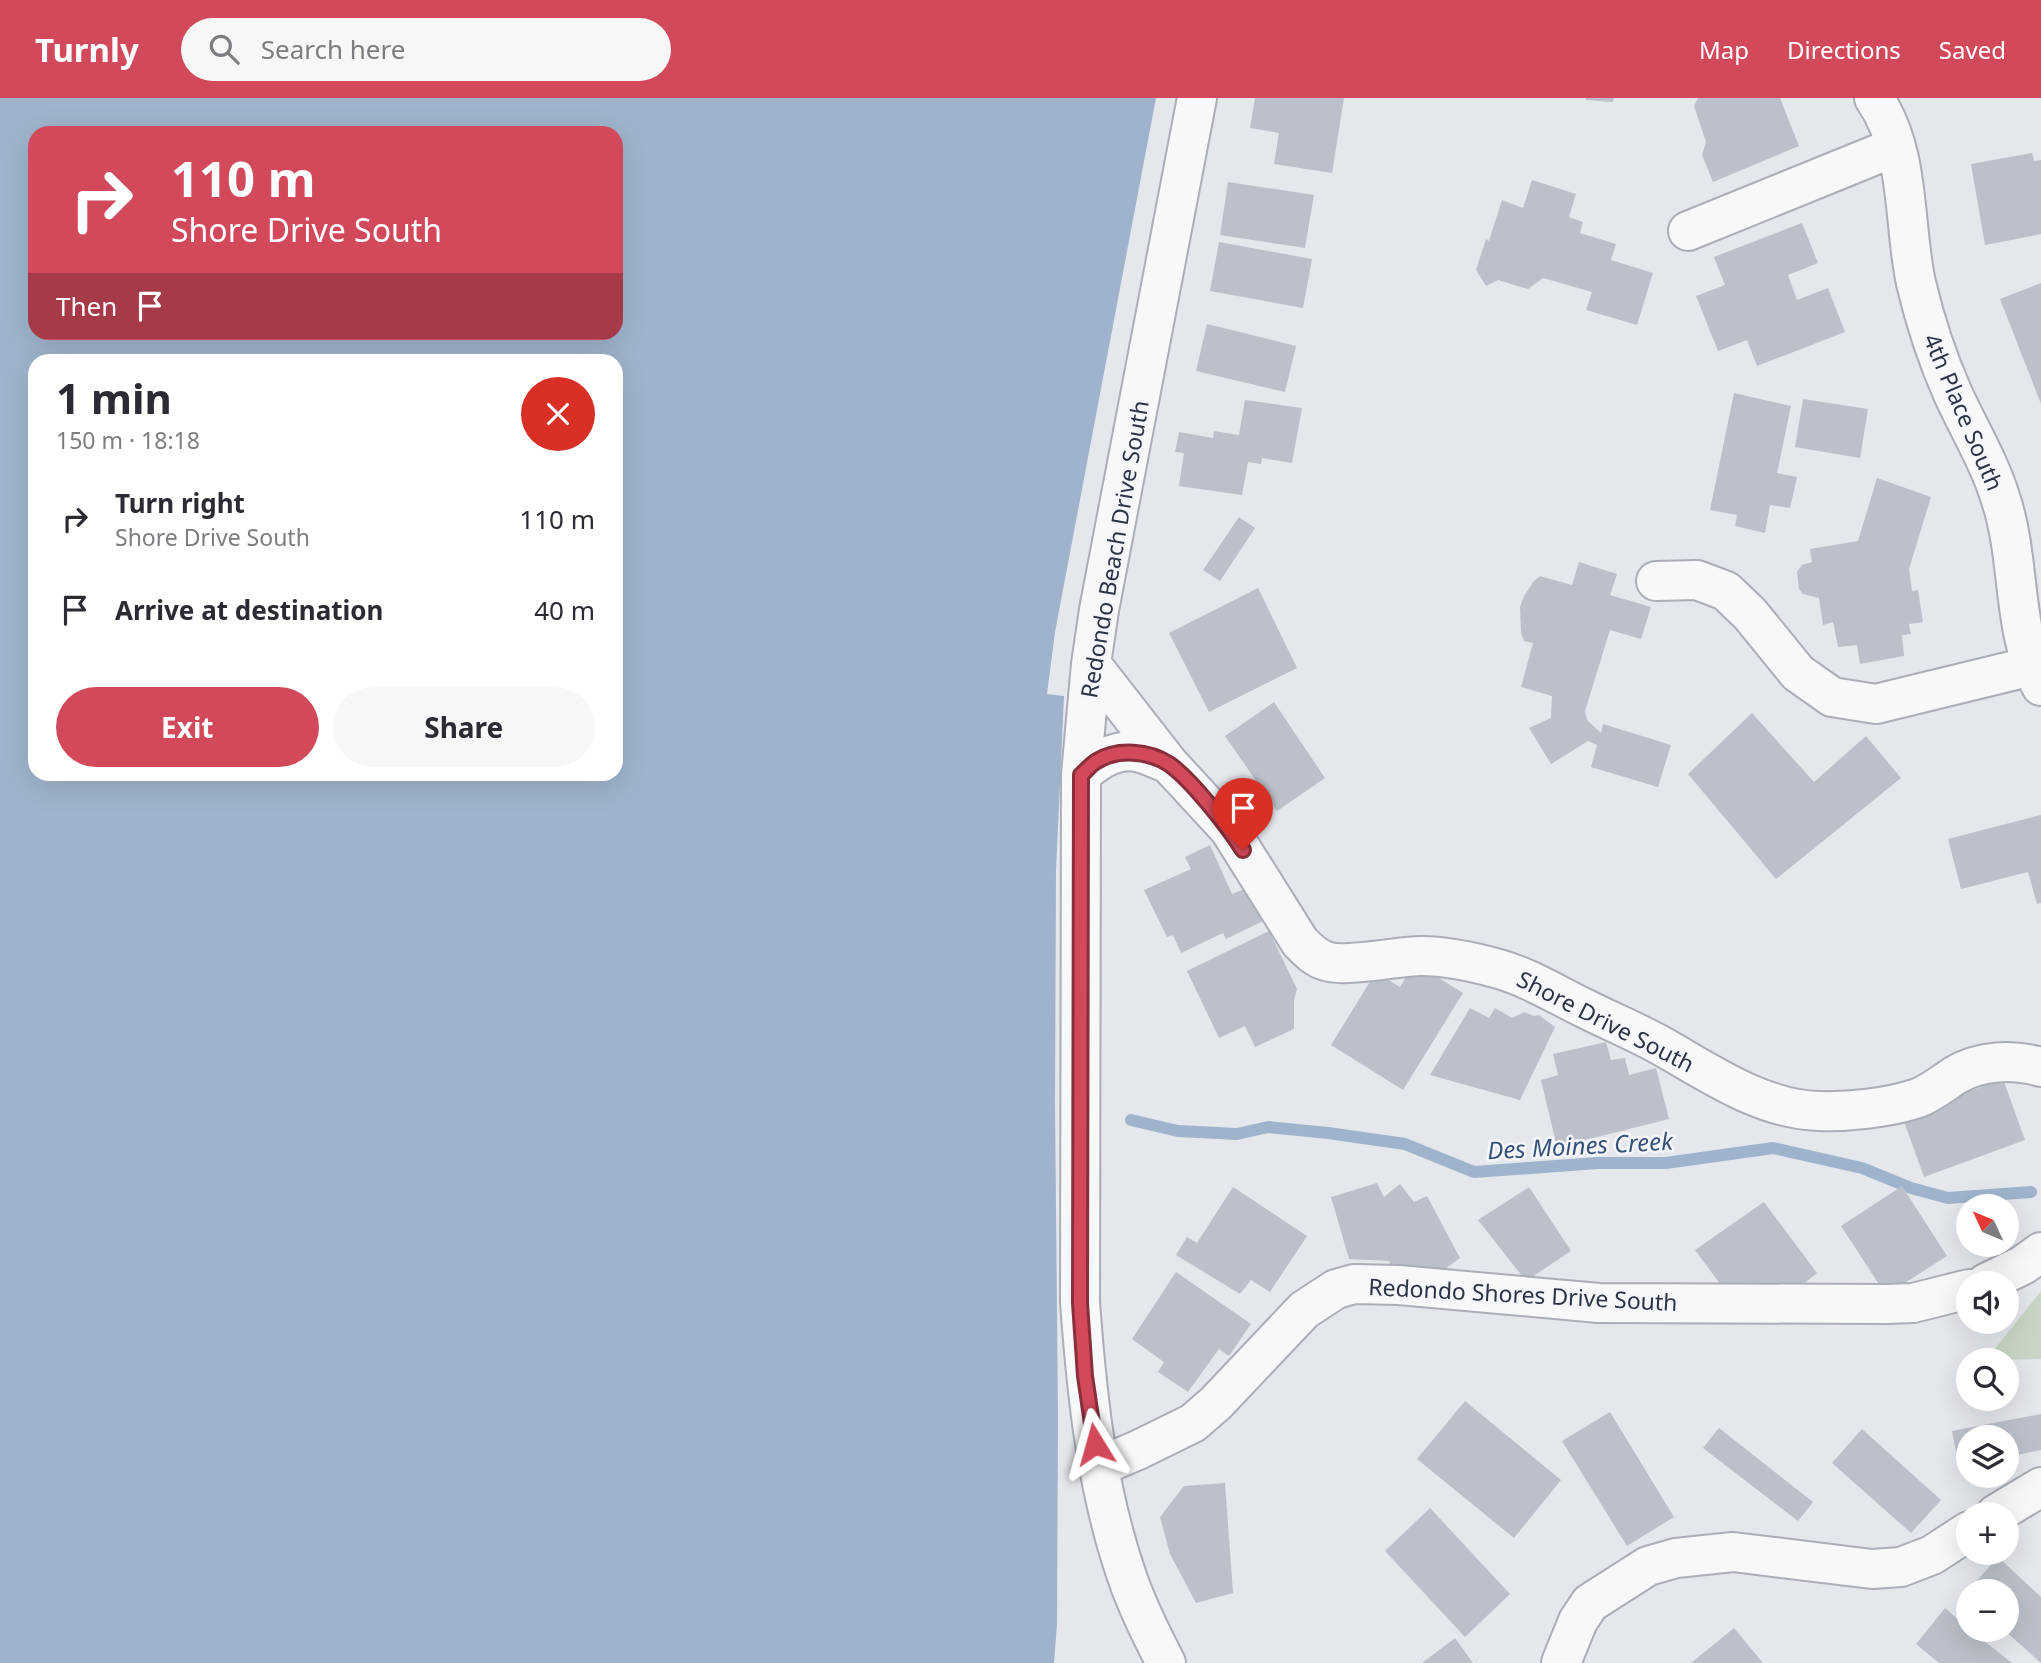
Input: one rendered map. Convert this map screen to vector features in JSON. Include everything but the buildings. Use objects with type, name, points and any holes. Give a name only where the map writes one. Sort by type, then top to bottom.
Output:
[{"type":"street","name":"Redondo Beach Drive South","points":[[1166,1663],[1130,1586],[1106,1504],[1085,1376],[1080,1303],[1081,775],[1099,610],[1197,98]]},
{"type":"street","name":"4th Place South","points":[[1874,98],[1889,125],[1895,147],[1902,177],[1916,280],[1931,340],[2001,497],[2007,519],[2021,629],[2037,676]]},
{"type":"street","points":[[1688,231],[1895,147]]},
{"type":"street","points":[[1656,581],[1697,580],[1726,591],[1751,614],[1798,673],[1832,697],[1876,704],[2037,676]]},
{"type":"street","name":"Shore Drive South","points":[[1091,664],[1169,764],[1230,830],[1300,942],[1315,957],[1329,963],[1428,956],[1447,957],[1500,969],[1657,1043],[1734,1086],[1779,1104],[1798,1108],[1837,1110],[1902,1102],[1934,1090],[1970,1067],[1996,1062],[2026,1063],[2041,1067]]},
{"type":"street","name":"Shore Drive South","points":[[1081,775],[1097,760],[1128,752],[1136,752],[1169,764]]},
{"type":"street","points":[[2011,1271],[2041,1252]]},
{"type":"street","name":"Redondo Shores Drive South","points":[[1098,1467],[1193,1423],[1216,1403],[1304,1310],[1336,1289],[1354,1284],[1399,1285],[1599,1303],[1885,1304],[1913,1303],[1956,1292]]},
{"type":"street","points":[[2016,1502],[2041,1487]]},
{"type":"street","points":[[1561,1663],[1578,1621],[1590,1603],[1648,1566],[1676,1558],[1733,1552],[1872,1569],[1901,1567],[1932,1555],[1956,1539]]},
{"type":"green space","points":[[2041,1291],[2041,1359],[2019,1359],[2019,1348],[1996,1348],[2007,1334],[2019,1334],[2019,1319]]},
{"type":"water","points":[[0,98],[1156,98],[1055,632],[1047,694],[1064,696],[1056,871],[1058,1416],[1057,1624],[1054,1663],[0,1663]]},
{"type":"waterway","name":"Des Moines Creek","points":[[1131,1120],[1178,1131],[1237,1134],[1268,1127],[1405,1144],[1474,1172],[1598,1163],[1666,1163],[1773,1148],[1862,1168],[1911,1188],[1948,1198],[2031,1192]]},
{"type":"route","points":[[1095,1444],[1085,1376],[1080,1303],[1081,775],[1097,760],[1120,754],[1136,752],[1169,764],[1230,830],[1243,850]]}]
